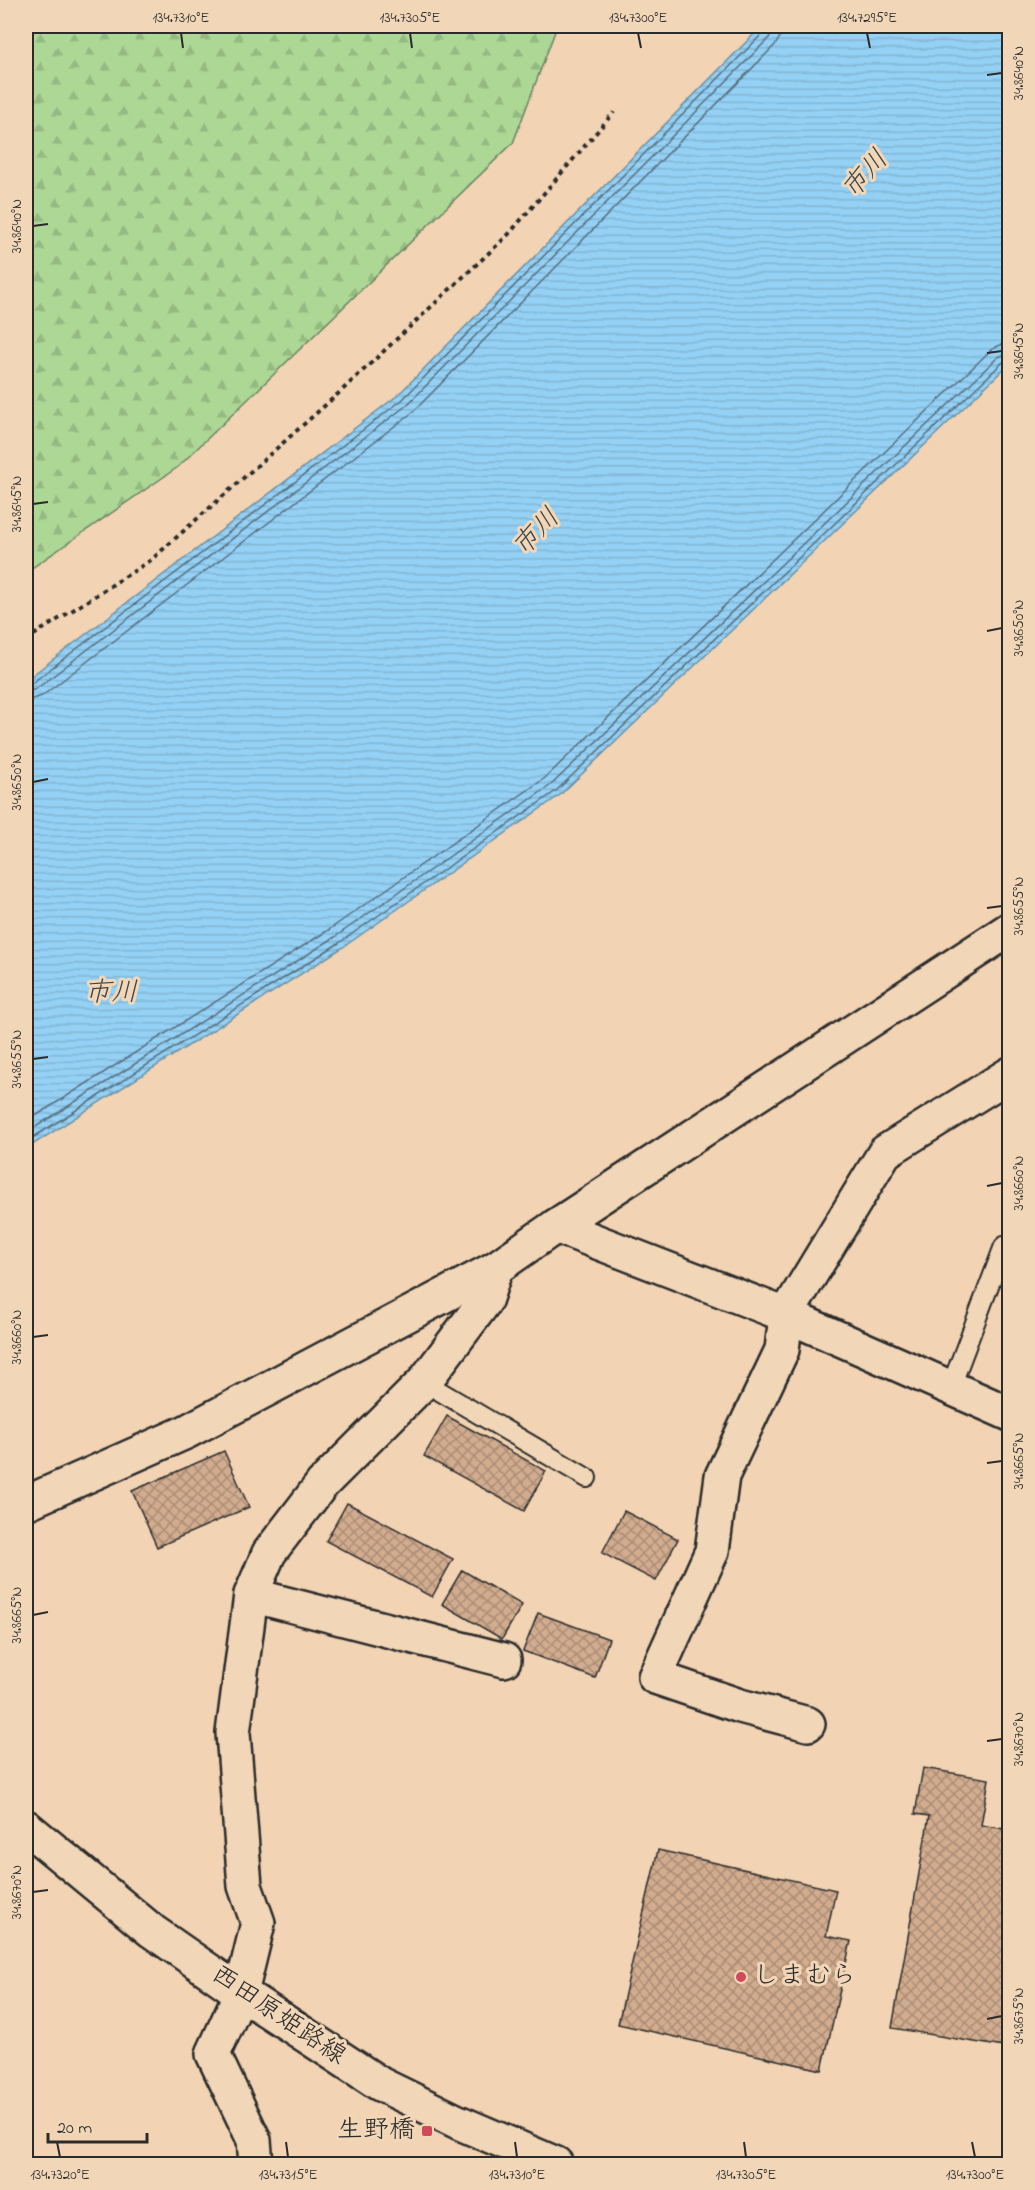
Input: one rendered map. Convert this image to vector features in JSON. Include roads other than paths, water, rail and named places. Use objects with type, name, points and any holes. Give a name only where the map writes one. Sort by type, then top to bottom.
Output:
[{"type":"street","points":[[26,1503],[186,1432],[496,1268],[556,1226],[1010,929]]},
{"type":"street","points":[[808,1724],[740,1706],[655,1677],[712,1551],[722,1476],[782,1350],[786,1316],[885,1152],[1010,1074]]},
{"type":"street","points":[[556,1226],[786,1316],[1010,1414]]},
{"type":"street","points":[[256,2164],[254,2140],[213,2054],[241,1993],[258,1923],[245,1886],[233,1733],[251,1595],[269,1553],[322,1484],[424,1382],[485,1301],[496,1268]]},
{"type":"street","points":[[251,1595],[504,1660]]},
{"type":"street","name":"西田原姫路線","points":[[26,1827],[152,1931],[241,1993],[380,2084],[458,2122],[556,2164]]},
{"type":"lane","points":[[950,1389],[1004,1246]]},
{"type":"lane","points":[[424,1382],[587,1478]]},
{"type":"water","name":"市川","points":[[762,26],[1009,26],[1009,364],[560,795],[342,948],[26,1149],[26,680],[398,395]]},
{"type":"place","name":"しまむら","points":[[741,1977]]},
{"type":"place","name":"生野橋","points":[[427,2131]]}]
